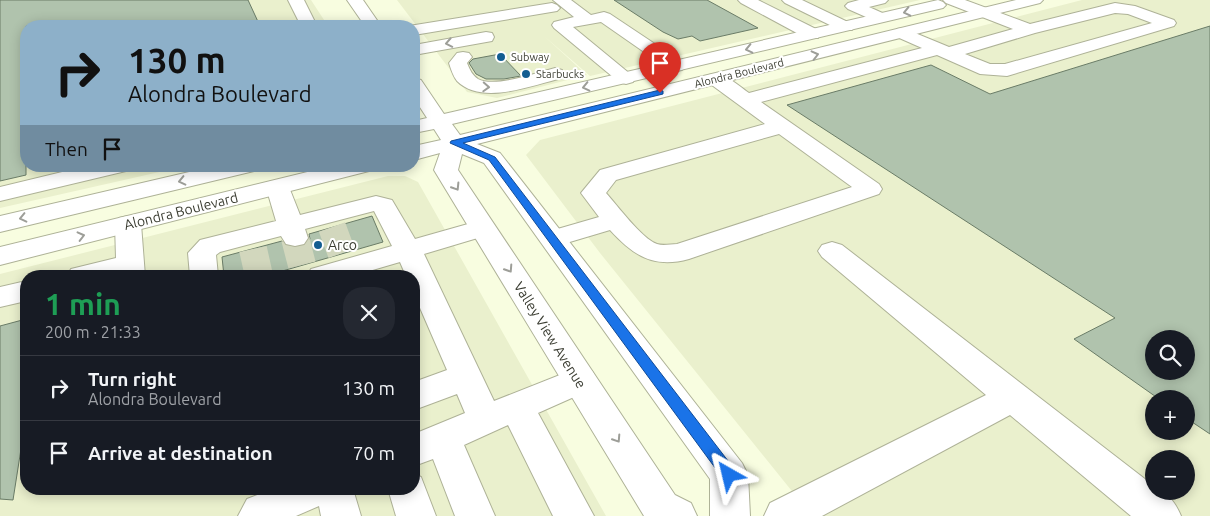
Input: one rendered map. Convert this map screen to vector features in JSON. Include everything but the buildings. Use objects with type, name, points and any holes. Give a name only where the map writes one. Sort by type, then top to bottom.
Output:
[{"type":"main road","points":[[296,0],[307,20]]},
{"type":"main road","points":[[355,0],[369,20]]},
{"type":"main road","points":[[746,0],[812,34]]},
{"type":"main road","points":[[790,0],[846,26]]},
{"type":"main road","points":[[880,0],[853,6],[881,18]]},
{"type":"main road","points":[[955,0],[1029,29]]},
{"type":"main road","name":"Alondra Boulevard","points":[[420,126],[955,0]]},
{"type":"main road","name":"Alondra Boulevard","points":[[420,152],[1035,0]]},
{"type":"main road","points":[[420,29],[486,19],[557,4],[587,20]]},
{"type":"main road","points":[[746,100],[943,51],[1029,29],[1115,8],[1130,9],[1168,23],[1007,70],[987,70],[943,51],[903,33]]},
{"type":"main road","points":[[626,78],[560,25],[604,17],[676,66]]},
{"type":"main road","points":[[420,49],[496,35],[495,30],[486,19]]},
{"type":"main road","points":[[463,57],[458,63],[459,70],[471,84],[483,88],[499,87],[555,74]]},
{"type":"main road","points":[[716,79],[746,100],[870,189],[679,252],[660,254],[645,249],[615,220],[593,193],[608,175],[782,126]]},
{"type":"main road","points":[[420,93],[454,143],[492,158],[729,475],[730,516]]},
{"type":"main road","name":"Valley View Avenue","points":[[454,143],[446,170],[661,508],[677,516]]},
{"type":"main road","points":[[0,194],[93,172]]},
{"type":"main road","name":"Alondra Boulevard","points":[[0,224],[221,172]]},
{"type":"main road","name":"Alondra Boulevard","points":[[0,256],[337,172]]},
{"type":"main road","points":[[278,187],[292,232]]},
{"type":"main road","points":[[203,270],[202,253],[210,246],[252,242],[292,232],[330,222],[376,203],[384,205],[417,270]]},
{"type":"main road","points":[[128,224],[131,270]]},
{"type":"main road","points":[[563,236],[601,224]]},
{"type":"main road","points":[[318,270],[344,261],[408,250],[482,228]]},
{"type":"main road","points":[[832,251],[1161,516]]},
{"type":"main road","points":[[420,277],[465,377],[501,413],[574,516]]},
{"type":"main road","points":[[0,297],[20,292]]},
{"type":"main road","points":[[420,394],[465,377]]},
{"type":"main road","points":[[475,516],[429,444],[580,380]]},
{"type":"main road","points":[[784,516],[1013,397]]},
{"type":"main road","points":[[258,516],[261,512],[302,495]]},
{"type":"main road","points":[[336,495],[341,516]]},
{"type":"main road","points":[[409,495],[416,516]]},
{"type":"shaded area","points":[[0,0],[311,0],[324,20],[20,20],[20,172],[159,172],[0,208]]},
{"type":"shaded area","points":[[397,0],[920,0],[590,76],[544,36],[587,75],[497,98],[467,92],[420,30],[420,20],[412,20]]},
{"type":"shaded area","points":[[1082,0],[1210,0],[1210,516],[812,516],[600,253],[526,155],[540,140]]},
{"type":"shaded area","points":[[388,176],[405,176],[418,182],[606,516],[0,516],[0,274]]},
{"type":"tunnel","points":[[332,227],[342,254]]},
{"type":"tunnel","points":[[295,238],[302,265]]},
{"type":"tunnel","points":[[253,249],[258,270]]},
{"type":"place","name":"Subway","points":[[501,57]]},
{"type":"place","name":"Starbucks","points":[[526,74]]},
{"type":"place","name":"Arco","points":[[318,245]]},
{"type":"route","points":[[660,93],[454,143],[492,158],[729,475]]}]
